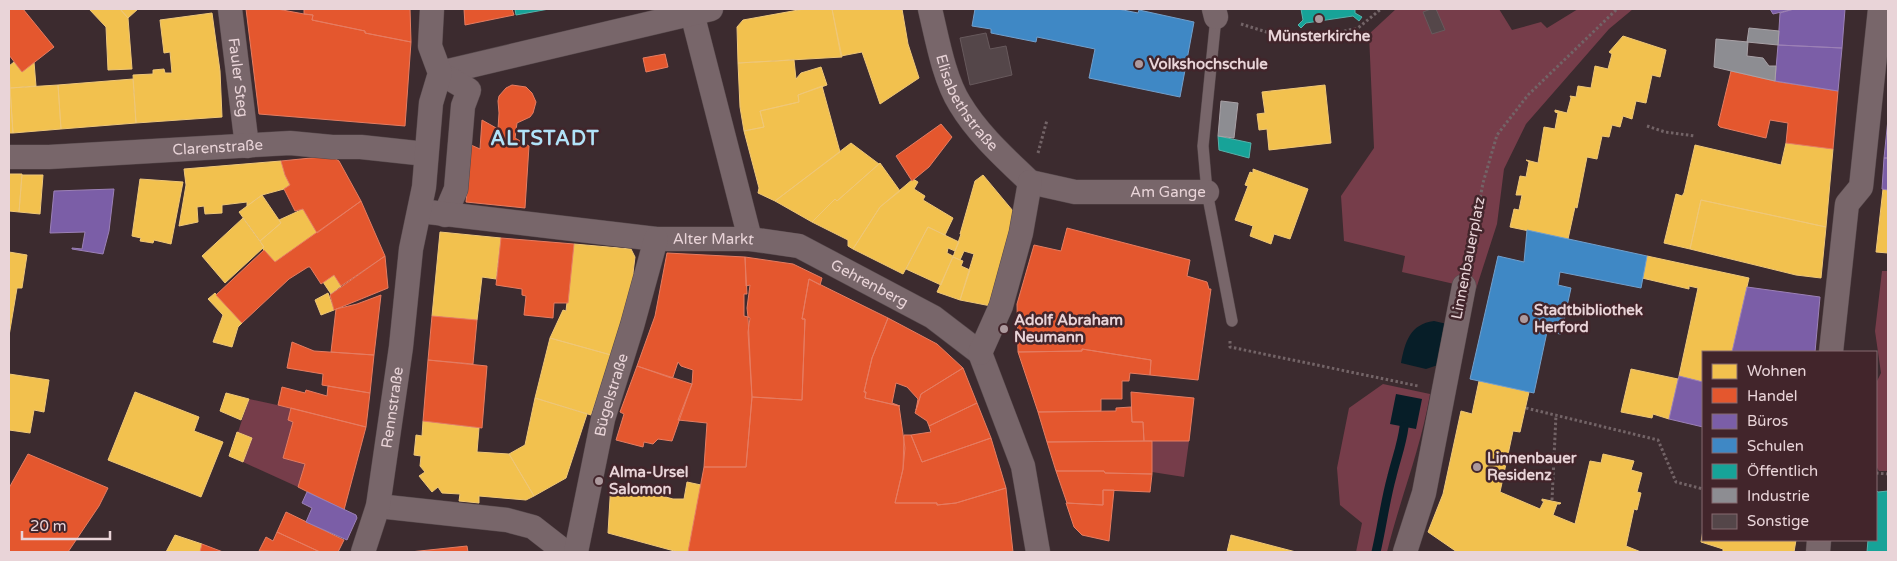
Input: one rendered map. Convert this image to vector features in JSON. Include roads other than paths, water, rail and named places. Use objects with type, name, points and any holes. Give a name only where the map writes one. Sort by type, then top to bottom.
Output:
[{"type":"street","name":"Fauler Steg","points":[[230,9],[247,146]]},
{"type":"street","points":[[420,212],[431,103],[440,73],[430,46],[432,9]]},
{"type":"street","name":"Elisabethstraße","points":[[930,9],[941,54],[960,104],[993,147],[1030,182]]},
{"type":"street","points":[[1831,351],[1847,204],[1861,187],[1880,9]]},
{"type":"street","name":"Alter Markt","points":[[420,212],[656,239],[750,239],[701,11],[440,73]]},
{"type":"street","points":[[440,73],[469,90],[463,106],[456,189],[445,215]]},
{"type":"street","name":"Clarenstraße","points":[[9,157],[50,157],[290,143],[332,147],[361,147],[426,154]]},
{"type":"street","points":[[1030,182],[1022,233],[1000,306],[980,353],[1023,466],[1038,552]]},
{"type":"street","name":"Am Gange","points":[[1030,182],[1074,192],[1207,192]]},
{"type":"street","name":"Rennstraße","points":[[363,552],[378,506],[400,356],[410,260],[416,222],[420,212]]},
{"type":"street","name":"Bügelstraße","points":[[576,552],[603,419],[632,326],[656,239]]},
{"type":"street","name":"Gehrenberg","points":[[750,239],[799,246],[933,317],[980,353]]},
{"type":"street","name":"Linnenbauerplatz","points":[[1405,552],[1424,494],[1464,286]]},
{"type":"street","points":[[378,506],[507,520],[533,527],[564,552]]},
{"type":"lane","points":[[1207,192],[1203,146],[1215,13]]},
{"type":"lane","name":"Am Gange","points":[[1207,192],[1232,321]]},
{"type":"water","points":[[1434,321],[1447,324],[1438,365],[1426,369],[1401,363],[1404,348],[1410,335],[1419,326]]},
{"type":"water","points":[[1396,394],[1422,399],[1416,429],[1390,424]]},
{"type":"waterway","points":[[1376,552],[1387,495],[1404,427]]},
{"type":"place","name":"Münsterkirche","points":[[1319,19]]},
{"type":"place","name":"Volkshochschule","points":[[1139,64]]},
{"type":"place","name":"Stadtbibliothek Herford","points":[[1524,319]]},
{"type":"place","name":"Adolf Abraham Neumann","points":[[1004,329]]},
{"type":"place","name":"Linnenbauer Residenz","points":[[1477,467]]},
{"type":"place","name":"Alma-Ursel Salomon","points":[[599,481]]},
{"type":"district","name":"ALTSTADT","points":[[545,139]]}]
